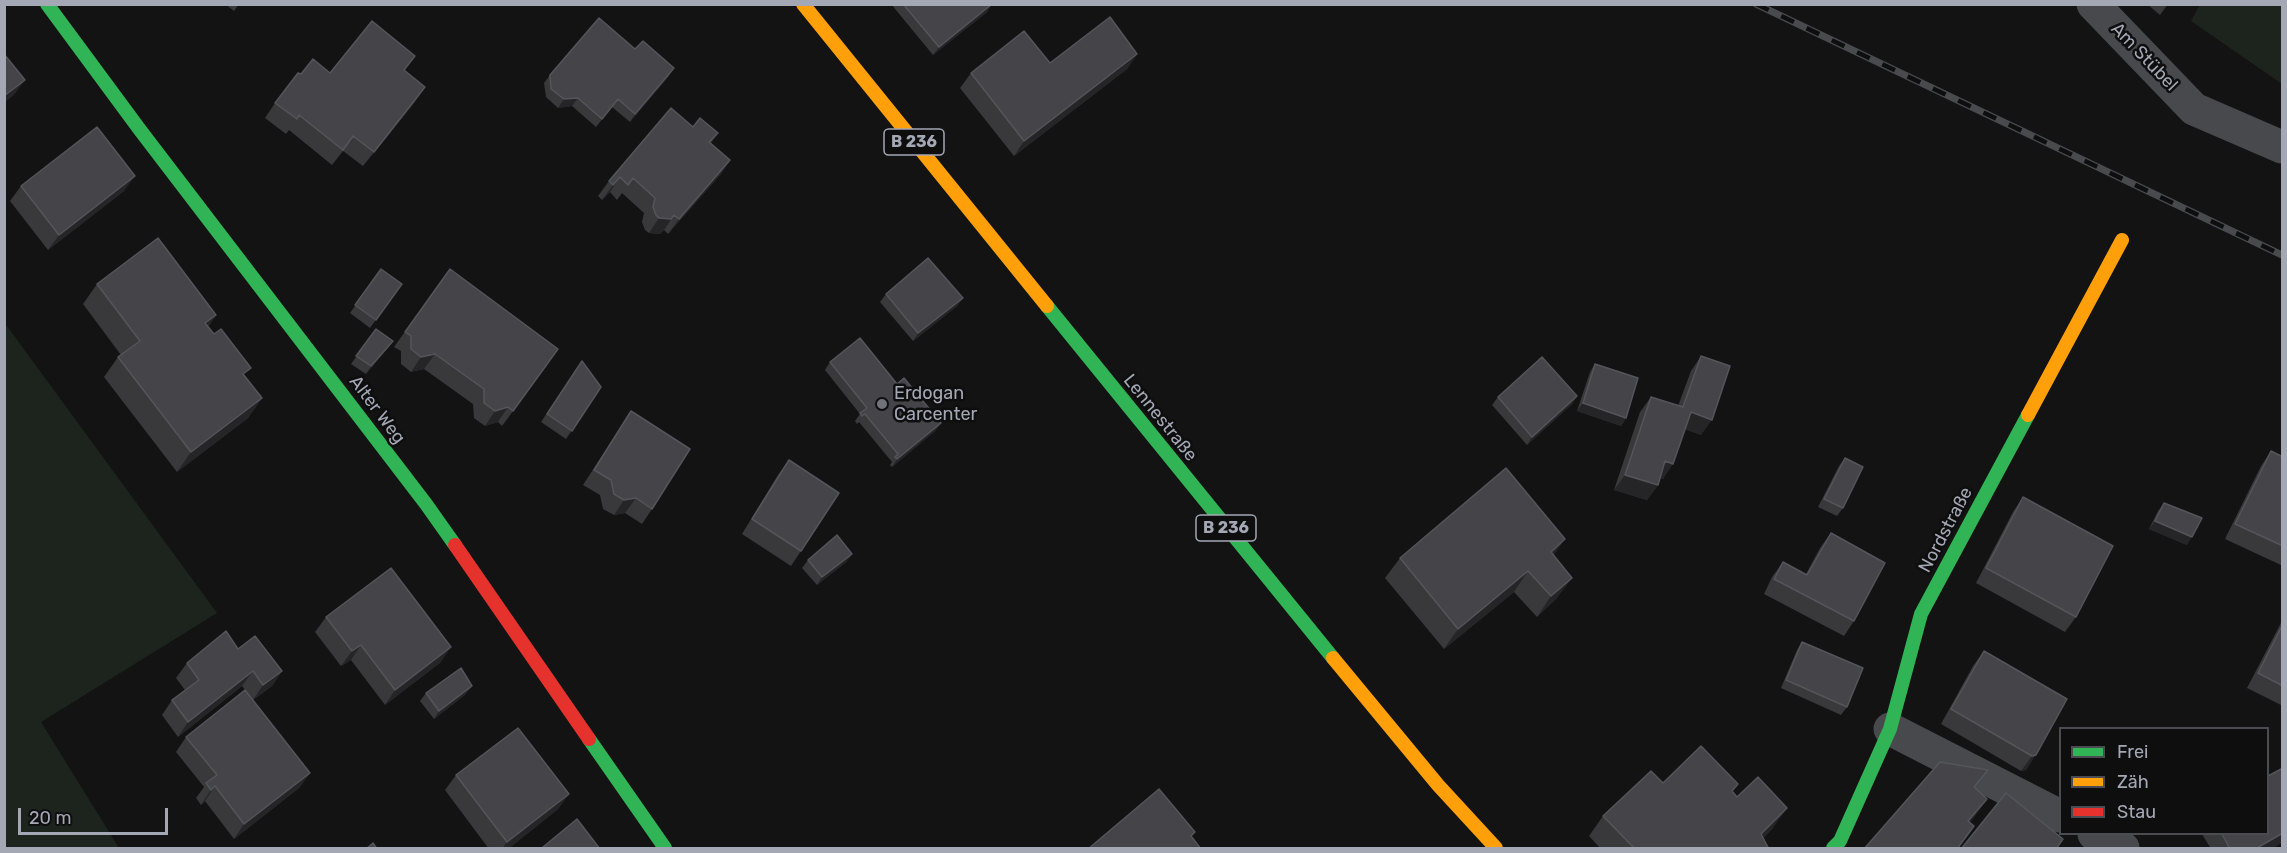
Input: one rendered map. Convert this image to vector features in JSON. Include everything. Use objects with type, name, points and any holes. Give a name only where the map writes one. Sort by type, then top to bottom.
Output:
[{"type":"street","name":"Alter Weg","points":[[47,4],[140,130],[426,504],[665,849]]},
{"type":"street","name":"Lennestraße","points":[[803,4],[1244,551],[1438,785],[1497,849]]},
{"type":"street","name":"Am Stübel","points":[[2093,4],[2194,109],[2283,147]]},
{"type":"street","name":"Nordstraße","points":[[1833,849],[1840,841],[1890,729],[1921,614],[2122,240]]},
{"type":"street","points":[[1890,729],[2059,815]]},
{"type":"street","points":[[2096,835],[2123,849]]},
{"type":"shaded area","points":[[2200,5],[2282,5],[2282,84],[2191,21]]},
{"type":"shaded area","points":[[4,322],[217,613],[41,722],[119,848],[5,848]]},
{"type":"building","points":[[903,4],[992,4],[939,47]]},
{"type":"building","points":[[1110,17],[1137,54],[1024,141],[971,73],[1024,31],[1050,63]]},
{"type":"building","points":[[599,18],[635,49],[643,41],[674,68],[635,114],[618,99],[602,119],[578,98],[564,99],[551,89],[550,75]]},
{"type":"building","points":[[372,21],[415,56],[404,70],[425,87],[374,152],[353,136],[343,150],[299,115],[297,119],[275,103],[298,73],[301,74],[313,59],[330,73]]},
{"type":"building","points":[[4,54],[25,80],[4,96]]},
{"type":"building","points":[[671,108],[693,127],[700,118],[718,133],[709,142],[730,160],[679,219],[674,215],[671,219],[659,218],[653,207],[655,198],[633,178],[628,185],[620,177],[613,185],[609,181]]},
{"type":"building","points":[[97,127],[135,176],[59,235],[21,186]]},
{"type":"building","points":[[158,238],[216,315],[205,323],[214,334],[221,329],[251,368],[243,374],[262,398],[191,452],[118,357],[140,341],[97,284]]},
{"type":"building","points":[[928,258],[963,298],[918,333],[886,294]]},
{"type":"building","points":[[381,269],[402,284],[376,320],[355,305]]},
{"type":"building","points":[[450,269],[558,349],[513,411],[508,407],[495,411],[484,403],[484,389],[435,354],[421,357],[411,349],[411,336],[405,332]]},
{"type":"building","points":[[376,329],[393,341],[371,366],[356,356]]},
{"type":"building","name":"Erdogan Carcenter","points":[[860,338],[897,384],[904,378],[941,423],[897,459],[895,457],[898,454],[865,414],[862,416],[860,413],[867,408],[830,362]]},
{"type":"building","points":[[1701,356],[1730,366],[1712,420],[1691,412],[1673,464],[1665,461],[1658,485],[1625,475],[1651,397],[1683,407]]},
{"type":"building","points":[[1542,357],[1577,396],[1532,437],[1498,397]]},
{"type":"building","points":[[582,361],[601,387],[572,431],[547,414]]},
{"type":"building","points":[[1595,364],[1638,378],[1626,418],[1583,403]]},
{"type":"building","points":[[631,411],[690,449],[652,509],[636,498],[624,500],[614,494],[611,480],[594,470]]},
{"type":"building","points":[[2271,451],[2283,457],[2283,546],[2235,524]]},
{"type":"building","points":[[1845,458],[1863,467],[1843,508],[1824,499]]},
{"type":"building","points":[[789,460],[839,493],[801,551],[752,519]]},
{"type":"building","points":[[1506,468],[1565,539],[1551,552],[1572,578],[1551,596],[1528,571],[1458,629],[1400,558]]},
{"type":"building","points":[[2023,497],[2113,546],[2076,617],[1986,568]]},
{"type":"building","points":[[2164,503],[2202,518],[2192,537],[2155,521]]},
{"type":"building","points":[[1831,533],[1885,563],[1854,621],[1774,579],[1783,562],[1807,575]]},
{"type":"building","points":[[837,535],[852,554],[822,577],[808,560]]},
{"type":"building","points":[[391,568],[451,647],[395,690],[361,645],[352,651],[326,617]]},
{"type":"building","points":[[2283,624],[2283,686],[2258,673]]},
{"type":"building","points":[[226,631],[238,649],[255,636],[282,671],[263,685],[253,671],[188,722],[172,700],[199,680],[187,663]]},
{"type":"building","points":[[1802,642],[1863,668],[1847,707],[1786,680]]},
{"type":"building","points":[[1984,651],[2067,699],[2036,755],[2032,756],[1951,709]]},
{"type":"building","points":[[461,668],[472,686],[439,711],[426,693]]},
{"type":"building","points":[[245,690],[310,773],[244,824],[215,786],[211,790],[206,783],[217,775],[186,737]]},
{"type":"building","points":[[518,728],[569,794],[507,842],[456,775]]},
{"type":"building","points":[[1701,746],[1738,784],[1732,791],[1737,797],[1758,777],[1787,808],[1761,834],[1769,849],[1635,849],[1603,816],[1651,771],[1663,783]]},
{"type":"building","points":[[1940,762],[1988,770],[1974,787],[1987,799],[1968,821],[1974,826],[1957,849],[1864,849]]},
{"type":"building","points":[[2283,768],[2283,833],[2255,849],[2230,849],[2223,835],[2269,835],[2269,775]]},
{"type":"building","points":[[1159,789],[1195,832],[1191,836],[1201,849],[1088,849]]},
{"type":"building","points":[[2006,793],[2063,839],[2056,849],[1961,849]]},
{"type":"building","points":[[577,819],[600,849],[544,849],[543,847]]},
{"type":"building","points":[[373,843],[377,849],[366,849]]},
{"type":"railway","points":[[1756,4],[2282,255]]},
{"type":"traffic: fast","points":[[47,4],[455,545]]},
{"type":"traffic: fast","points":[[1047,306],[1333,658]]},
{"type":"traffic: fast","points":[[1833,848],[1840,841],[1890,729],[1921,614],[2028,415]]},
{"type":"traffic: fast","points":[[589,739],[665,848]]},
{"type":"traffic: slow","points":[[803,4],[1047,306]]},
{"type":"traffic: slow","points":[[2028,415],[2122,240]]},
{"type":"traffic: slow","points":[[1333,658],[1438,785],[1496,848]]},
{"type":"traffic: jam","points":[[455,545],[589,739]]},
{"type":"place","name":"Erdogan Carcenter","points":[[882,404]]}]
